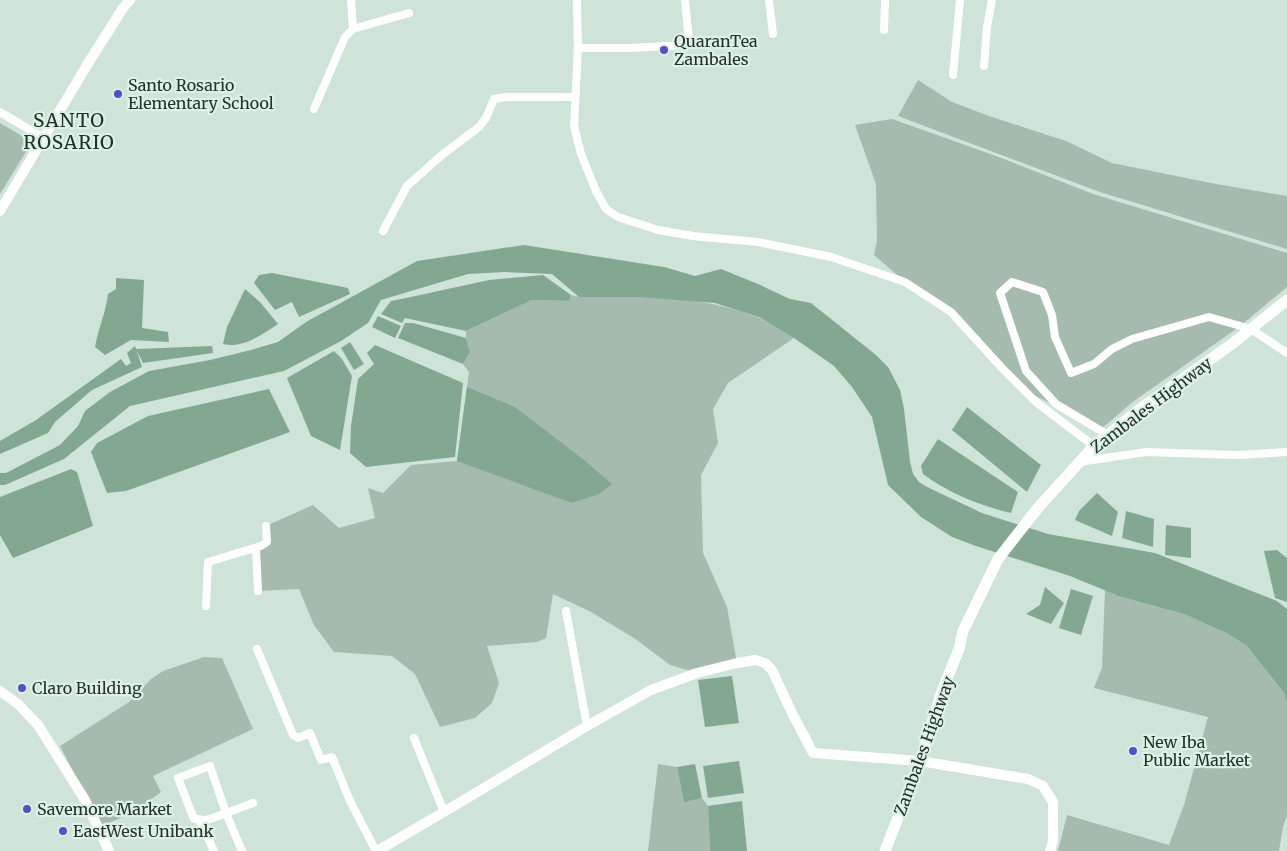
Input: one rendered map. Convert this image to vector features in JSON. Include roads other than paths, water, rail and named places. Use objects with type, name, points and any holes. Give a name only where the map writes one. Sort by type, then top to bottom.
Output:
[{"type":"main road","name":"Zambales Highway","points":[[885,851],[920,761],[942,692],[959,649],[963,631],[998,559],[1025,523],[1094,446],[1140,409],[1251,330],[1287,300]]},
{"type":"street","points":[[0,211],[87,65],[130,0]]},
{"type":"street","points":[[351,0],[352,29]]},
{"type":"street","points":[[577,0],[578,48],[574,126],[581,154],[596,191],[606,209],[618,217],[658,230],[693,236],[758,242],[831,257],[905,282],[951,312],[1036,402],[1094,446]]},
{"type":"street","points":[[578,48],[687,45],[689,40],[685,0]]},
{"type":"street","points":[[769,0],[773,34]]},
{"type":"street","points":[[884,30],[885,0]]},
{"type":"street","points":[[953,75],[960,0]]},
{"type":"street","points":[[984,66],[987,27],[992,0]]},
{"type":"street","points":[[314,109],[345,37],[352,29],[409,13]]},
{"type":"street","points":[[383,231],[407,186],[442,155],[479,127],[486,118],[494,100],[506,97],[575,97]]},
{"type":"street","points":[[0,112],[44,138]]},
{"type":"street","points":[[1108,435],[1056,404],[1026,371],[1000,293],[1012,282],[1043,292],[1052,315],[1055,337],[1071,373],[1094,364],[1112,349],[1132,339],[1209,317],[1251,330],[1287,353]]},
{"type":"street","points":[[1079,462],[1146,452],[1238,455],[1287,452]]},
{"type":"street","points":[[206,606],[208,562],[256,548],[267,542],[266,526]]},
{"type":"street","points":[[256,548],[258,591]]},
{"type":"street","points":[[566,610],[587,726]]},
{"type":"street","points":[[256,649],[293,735],[298,738],[310,733],[321,760],[332,756],[350,801],[376,851],[651,690],[697,673],[755,660],[765,663],[772,670],[813,753],[920,761],[1012,775],[1028,779],[1043,786],[1052,802],[1052,841],[1050,851]]},
{"type":"street","points":[[0,691],[18,704],[38,725],[85,800],[109,851]]},
{"type":"street","points":[[414,738],[444,812]]},
{"type":"street","points":[[214,851],[199,819],[194,819],[178,778],[206,766],[210,766],[212,769],[226,813],[242,851]]},
{"type":"street","points":[[199,821],[253,804]]},
{"type":"place","name":"QuaranTea Zambales","points":[[664,50]]},
{"type":"place","name":"Santo Rosario Elementary School","points":[[118,94]]},
{"type":"place","name":"Claro Building","points":[[22,688]]},
{"type":"place","name":"New Iba Public Market","points":[[1133,751]]},
{"type":"place","name":"Savemore Market","points":[[27,809]]},
{"type":"place","name":"EastWest Unibank","points":[[63,831]]},
{"type":"district","name":"SANTO ROSARIO","points":[[69,131]]}]
